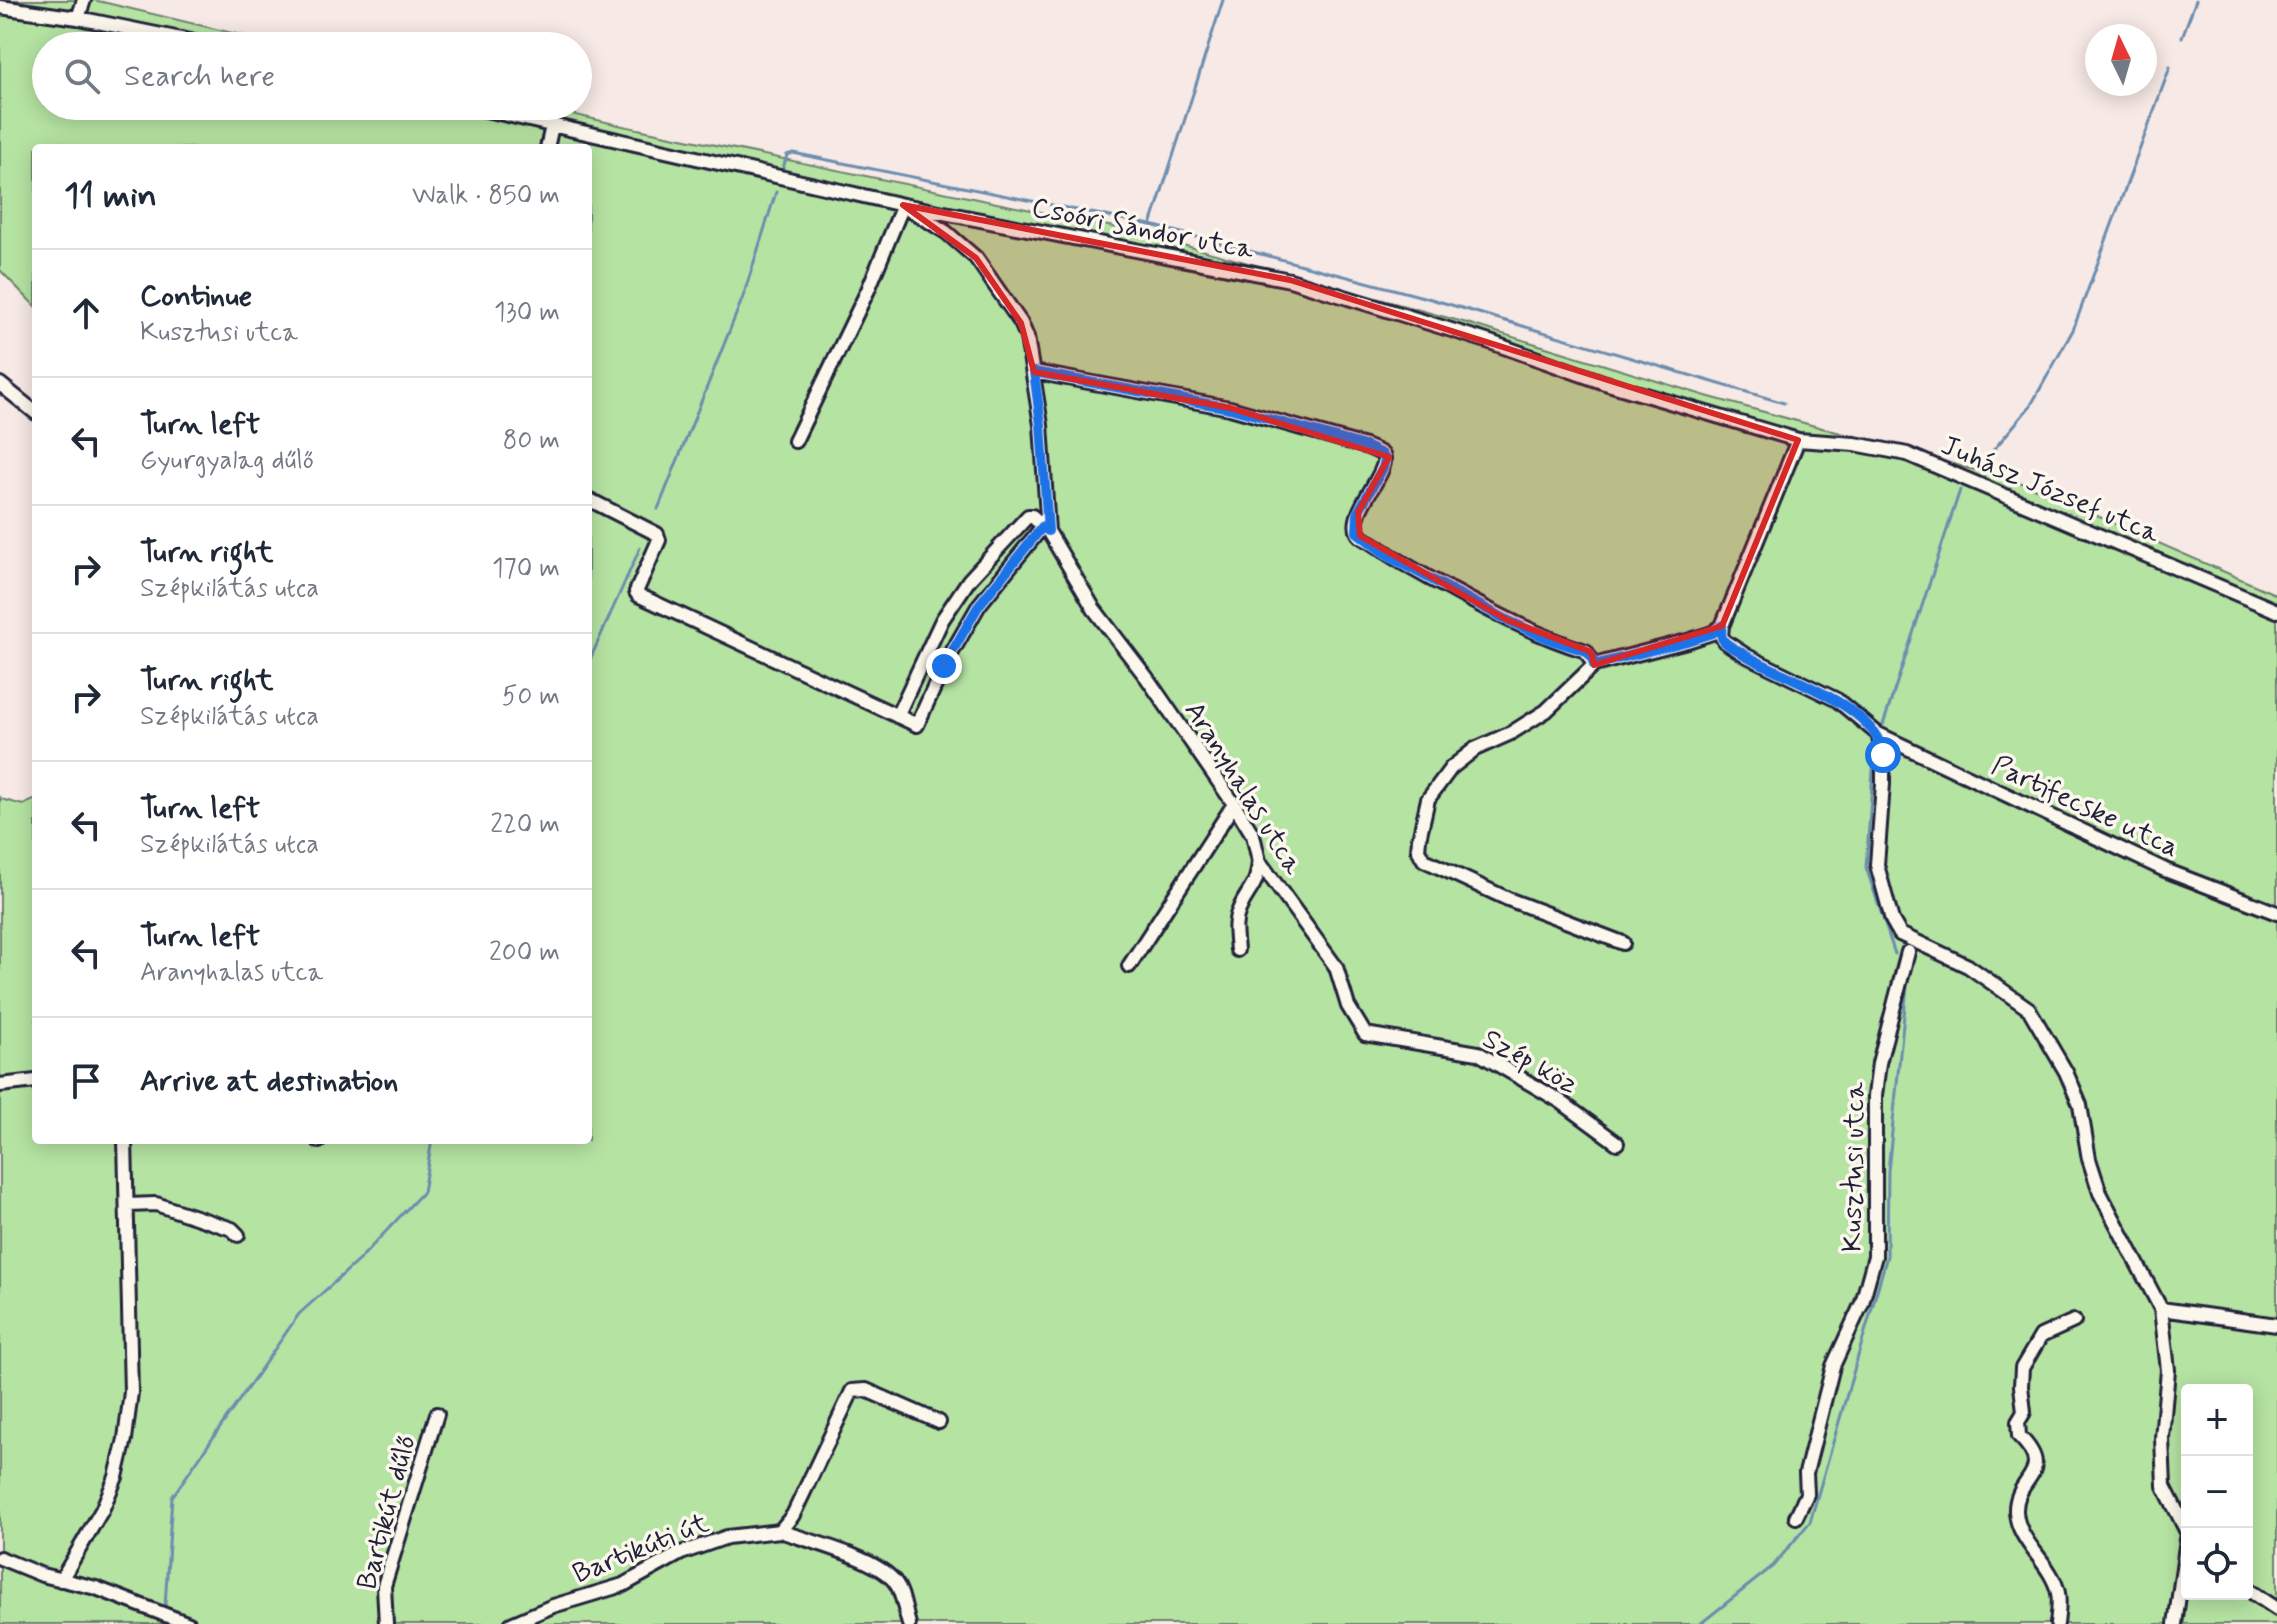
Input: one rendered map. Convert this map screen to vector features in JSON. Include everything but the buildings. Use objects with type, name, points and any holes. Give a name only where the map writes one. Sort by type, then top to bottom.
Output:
[{"type":"street","points":[[78,18],[84,0]]},
{"type":"street","points":[[0,7],[146,32]]},
{"type":"street","name":"Csoóri Sándor utca","points":[[527,120],[903,205],[1290,280],[1490,342],[1605,383],[1798,440]]},
{"type":"street","points":[[548,144],[552,126]]},
{"type":"street","points":[[795,441],[868,290],[903,205]]},
{"type":"street","name":"Aranyhalas utca","points":[[903,205],[946,232],[976,258],[1021,323],[1034,372],[1041,425],[1046,528],[1094,609],[1147,678],[1234,804],[1253,835],[1259,861],[1336,967],[1348,1006],[1365,1034]]},
{"type":"street","points":[[1034,372],[1230,408],[1365,446],[1382,454],[1385,459],[1383,468],[1358,512],[1356,523],[1360,536],[1388,556],[1507,620],[1551,640],[1586,651],[1594,665]]},
{"type":"street","points":[[0,384],[32,410]]},
{"type":"street","points":[[1798,440],[1721,635],[1724,641],[1747,656],[1837,700],[1878,734],[1883,755],[1883,784],[1877,865],[1892,920],[1900,934],[1968,966],[2029,1009],[2066,1072],[2080,1105],[2089,1159],[2100,1193],[2161,1309],[2168,1370],[2162,1438],[2164,1486],[2185,1528]]},
{"type":"street","name":"Juhász József utca","points":[[1798,440],[1855,444],[1907,454],[2277,611]]},
{"type":"street","points":[[592,501],[657,534],[659,540],[636,592],[638,595],[897,716],[917,725],[944,666],[979,605],[1046,528],[1032,516],[1028,516],[969,580],[942,620],[897,716]]},
{"type":"street","points":[[1623,943],[1508,899],[1424,860],[1418,850],[1428,799],[1451,768],[1475,749],[1511,733],[1546,711],[1594,665],[1695,639],[1722,626]]},
{"type":"street","name":"Partifecske utca","points":[[1878,734],[2165,870],[2277,913]]},
{"type":"street","points":[[1129,966],[1234,804]]},
{"type":"street","points":[[1237,950],[1235,924],[1238,912],[1255,886],[1259,861]]},
{"type":"street","name":"Kusztusi utca","points":[[1796,1517],[1807,1494],[1806,1473],[1833,1366],[1862,1303],[1875,1256],[1875,1096],[1879,1063],[1908,952]]},
{"type":"street","name":"Szép köz","points":[[1365,1034],[1478,1053],[1560,1101],[1617,1143]]},
{"type":"street","points":[[0,1085],[32,1081]]},
{"type":"street","points":[[61,1580],[102,1510],[116,1477],[125,1439],[131,1392],[125,1144]]},
{"type":"street","points":[[128,1205],[156,1204],[232,1229],[238,1235]]},
{"type":"street","points":[[2161,1309],[2277,1325]]},
{"type":"street","points":[[2057,1624],[2059,1596],[2054,1579],[2018,1525],[2017,1499],[2036,1469],[2035,1456],[2019,1436],[2018,1422],[2024,1412],[2022,1368],[2041,1336],[2074,1321]]},
{"type":"street","points":[[909,1624],[896,1583],[882,1571],[863,1560],[780,1531],[793,1515],[852,1391],[866,1390],[939,1422]]},
{"type":"street","name":"Bartikút dűlő","points":[[386,1624],[384,1586],[437,1414]]},
{"type":"street","name":"Bartikúti út","points":[[511,1624],[553,1606],[623,1585],[681,1553],[727,1537],[780,1531]]},
{"type":"street","points":[[0,1558],[61,1580],[96,1588],[189,1624]]},
{"type":"street","points":[[2175,1624],[2181,1582]]},
{"type":"street","points":[[2253,1593],[2277,1609]]},
{"type":"highlighted area","points":[[903,205],[1290,280],[1798,440],[1722,626],[1594,665],[1591,652],[1507,620],[1360,536],[1358,512],[1389,457],[1230,408],[1034,372],[1021,323],[976,258]]},
{"type":"green space","points":[[0,0],[94,0],[228,32],[32,32],[32,120],[592,119],[1128,230],[1467,323],[1706,396],[2022,483],[2277,595],[2277,1624],[0,1624],[0,796],[1,799],[23,805],[32,801],[32,1144],[592,1144],[592,144],[32,144],[32,303],[0,270]]},
{"type":"waterway","points":[[1151,225],[1223,0]]},
{"type":"waterway","points":[[2182,37],[2196,0]]},
{"type":"waterway","points":[[1981,465],[2031,405],[2073,330],[2170,67]]},
{"type":"waterway","points":[[783,168],[787,155],[793,153],[1151,225],[1431,299],[1784,403]]},
{"type":"waterway","points":[[658,509],[743,297],[776,192]]},
{"type":"waterway","points":[[1883,725],[1960,490]]},
{"type":"waterway","points":[[592,655],[640,548]]},
{"type":"waterway","points":[[1875,743],[1866,867],[1895,954]]},
{"type":"waterway","points":[[1700,1624],[1773,1566],[1810,1522],[1887,1256],[1888,1171],[1908,976]]},
{"type":"waterway","points":[[165,1606],[172,1497],[299,1314],[359,1260],[423,1192],[431,1144]]},
{"type":"route","points":[[944,666],[979,605],[1043,526],[1048,531],[1034,372],[1195,400],[1365,446],[1382,454],[1385,459],[1358,512],[1357,532],[1388,556],[1507,620],[1551,640],[1586,651],[1594,665],[1687,641],[1712,633],[1722,626],[1724,641],[1747,656],[1837,700],[1878,734],[1883,755]]}]
